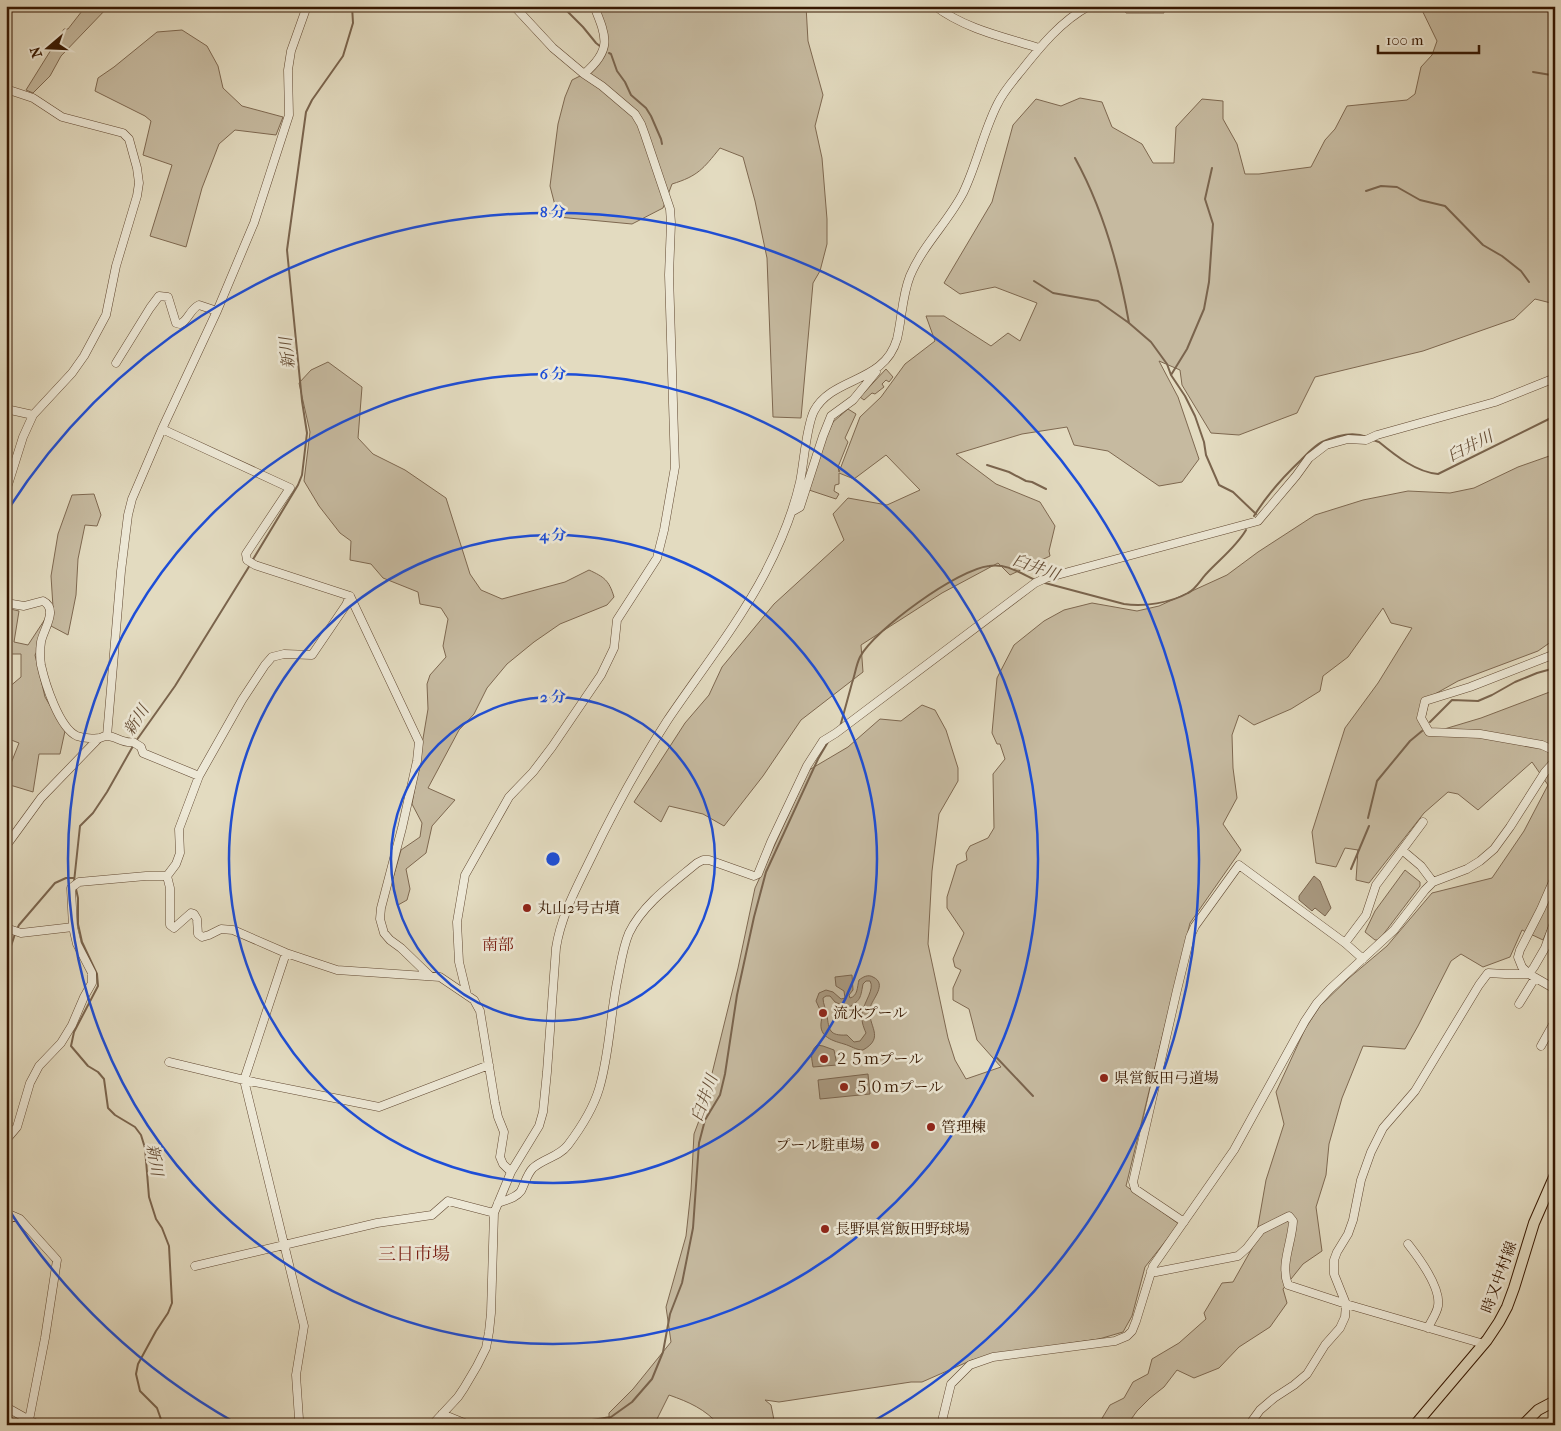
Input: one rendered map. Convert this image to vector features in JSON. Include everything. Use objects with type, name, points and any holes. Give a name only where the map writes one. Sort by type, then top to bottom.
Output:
[{"type":"main road","name":"時又中村線","points":[[1416,1425],[1484,1344],[1499,1322],[1507,1307],[1534,1224],[1555,1175]]},
{"type":"main road","points":[[1523,1425],[1538,1410],[1555,1401]]},
{"type":"street","points":[[107,736],[121,571],[128,515],[132,500],[162,429],[217,311],[254,223],[289,114],[288,70],[291,51],[307,6]]},
{"type":"street","points":[[468,995],[459,962],[457,922],[465,875],[509,797],[533,772],[552,747],[601,675],[614,648],[617,620],[657,558],[675,471],[669,275],[670,209],[637,117],[602,86],[584,74],[553,48],[514,6]]},
{"type":"street","points":[[584,74],[595,65],[603,52],[606,42],[594,6]]},
{"type":"street","points":[[935,6],[948,16],[978,30],[1040,48]]},
{"type":"street","points":[[793,511],[800,507],[831,416],[853,400],[895,346],[910,275],[926,248],[956,206],[977,161],[997,104],[1004,92],[1040,48],[1061,26],[1089,6]]},
{"type":"street","points":[[6,88],[33,98],[62,117],[122,133],[130,139],[139,183],[138,196],[116,266],[106,315],[84,356],[72,373],[33,415],[23,437],[6,491]]},
{"type":"street","points":[[116,363],[159,296],[168,297],[176,323],[183,324],[194,308],[199,305],[217,311]]},
{"type":"street","points":[[432,1425],[464,1388],[478,1366],[486,1348],[491,1313],[494,1213],[511,1172],[538,1126],[542,1112],[547,1072],[556,948],[558,931],[564,913],[628,784],[667,721],[738,620],[766,572],[793,511],[814,411],[830,393],[882,365]]},
{"type":"street","points":[[498,1203],[512,1198],[520,1192],[532,1169],[542,1161],[560,1154],[567,1147],[590,1110],[599,1090],[605,1064],[613,1002],[625,943],[630,931],[642,914],[662,892],[703,860],[709,860],[754,876],[758,874],[807,766],[823,741],[836,734],[1035,583],[1046,578],[1258,521],[1309,458],[1326,445],[1348,439],[1366,440],[1377,435],[1495,402],[1555,378]]},
{"type":"street","points":[[6,408],[33,415]]},
{"type":"street","points":[[162,429],[290,488],[246,554],[248,560],[255,565],[350,596],[419,742],[417,761],[381,908],[380,919],[384,933],[390,940],[430,976]]},
{"type":"street","points":[[167,876],[176,864],[180,853],[179,829],[199,776],[242,700],[272,657],[284,654],[312,655],[346,605],[350,596]]},
{"type":"street","points":[[6,603],[24,606],[43,601],[47,603],[50,609],[41,642],[40,663],[50,695],[64,723],[75,735],[98,738],[107,736],[136,744],[141,747],[143,753],[199,776]]},
{"type":"street","points":[[1555,654],[1470,687],[1425,701],[1420,718],[1429,732],[1480,734],[1542,745],[1555,752]]},
{"type":"street","points":[[6,846],[41,798],[98,738]]},
{"type":"street","points":[[940,1425],[952,1384],[970,1365],[993,1357],[1088,1346],[1121,1339],[1132,1330],[1153,1266],[1234,1150],[1305,1021],[1317,1003],[1330,988],[1394,930],[1433,882],[1467,869],[1494,849],[1545,772],[1555,761]]},
{"type":"street","points":[[1345,943],[1366,914],[1376,885],[1423,822]]},
{"type":"street","points":[[1402,850],[1421,866],[1433,882]]},
{"type":"street","points":[[1184,1222],[1135,1189],[1134,1182],[1177,990],[1190,937],[1195,926],[1239,865],[1345,943],[1363,959]]},
{"type":"street","points":[[6,1140],[17,1127],[30,1083],[39,1066],[62,1043],[92,982],[92,973],[78,944],[73,928],[71,888],[78,883],[146,876],[167,876]]},
{"type":"street","points":[[167,876],[170,888],[170,925],[174,928],[191,913],[197,919],[198,934],[202,937],[221,929],[233,930],[286,953],[337,970],[440,977],[474,1000],[480,1011],[498,1117],[504,1132],[500,1158],[511,1172]]},
{"type":"street","points":[[1555,877],[1520,950],[1518,958],[1522,967],[1532,976],[1555,989]]},
{"type":"street","points":[[1519,1004],[1532,976],[1534,967],[1546,948],[1555,920]]},
{"type":"street","points":[[9,929],[20,933],[73,928]]},
{"type":"street","points":[[286,953],[244,1080],[304,1326],[296,1375],[298,1425]]},
{"type":"street","points":[[1249,1425],[1260,1410],[1308,1374],[1325,1345],[1340,1328],[1345,1317],[1346,1304],[1334,1274],[1334,1260],[1348,1234],[1353,1220],[1361,1180],[1382,1128],[1415,1091],[1488,973],[1532,976]]},
{"type":"street","points":[[1541,1046],[1555,1021]]},
{"type":"street","points":[[169,1062],[244,1080],[379,1107],[489,1065]]},
{"type":"street","points":[[195,1266],[377,1223],[432,1215],[448,1201],[494,1213]]},
{"type":"street","points":[[6,1226],[9,1214],[20,1219],[57,1260],[45,1338],[29,1420]]},
{"type":"street","points":[[1151,1271],[1156,1272],[1238,1256],[1261,1230],[1289,1216],[1293,1221],[1293,1232],[1286,1256],[1285,1276],[1288,1285],[1484,1344]]},
{"type":"street","points":[[1408,1244],[1437,1290],[1438,1307],[1428,1328]]},
{"type":"street","points":[[6,1408],[38,1425]]},
{"type":"street","points":[[442,1414],[469,1425]]},
{"type":"shaded area","points":[[80,6],[109,6],[61,56],[50,76],[33,93],[26,90],[64,29],[68,29],[82,11]]},
{"type":"shaded area","points":[[594,6],[806,6],[808,41],[823,95],[815,126],[822,158],[827,244],[820,271],[813,283],[801,418],[773,417],[767,258],[755,201],[743,157],[720,148],[694,175],[672,184],[663,208],[632,224],[558,217],[550,186],[558,124],[565,97],[572,80],[584,74],[606,42]]},
{"type":"shaded area","points":[[1121,6],[1164,6],[1164,13],[1126,13]]},
{"type":"shaded area","points":[[1420,6],[1555,6],[1555,304],[1535,299],[1514,319],[1423,351],[1315,377],[1297,413],[1239,435],[1211,433],[1182,385],[1180,370],[1159,361],[1178,397],[1199,459],[1182,482],[1159,486],[1108,451],[1074,445],[1067,427],[1022,434],[956,454],[996,484],[1040,502],[1055,526],[1049,551],[1050,556],[1010,575],[998,563],[942,593],[861,645],[863,672],[801,720],[763,776],[724,826],[703,814],[669,806],[661,822],[634,802],[685,723],[709,695],[722,667],[774,604],[844,540],[833,514],[848,498],[887,505],[920,490],[886,455],[854,479],[839,473],[839,484],[835,485],[834,491],[839,494],[836,499],[809,490],[826,437],[833,422],[848,409],[856,414],[845,438],[848,442],[838,467],[839,472],[860,417],[881,397],[905,364],[935,341],[926,316],[944,316],[991,346],[1008,333],[1020,341],[1037,303],[995,287],[960,294],[944,283],[992,202],[1013,125],[1036,99],[1061,106],[1080,98],[1102,102],[1112,127],[1142,144],[1153,163],[1174,163],[1176,127],[1202,99],[1223,101],[1223,119],[1237,144],[1245,174],[1311,167],[1325,140],[1335,129],[1347,106],[1407,100],[1415,94],[1421,67],[1432,55],[1437,41]]},
{"type":"shaded area","points":[[182,30],[207,46],[218,66],[223,88],[242,106],[283,117],[276,135],[235,130],[219,144],[202,188],[186,247],[150,236],[172,165],[143,155],[151,121],[145,116],[95,91],[98,78],[157,32]]},
{"type":"shaded area","points":[[328,362],[362,387],[358,438],[373,454],[405,470],[446,498],[470,574],[481,590],[502,599],[565,582],[589,570],[605,580],[614,597],[607,605],[560,624],[534,642],[507,664],[487,688],[474,714],[459,730],[428,788],[455,800],[432,826],[426,853],[406,869],[410,889],[407,900],[398,905],[392,882],[401,850],[420,837],[422,823],[412,804],[428,709],[427,684],[430,675],[446,657],[443,646],[448,619],[441,608],[420,604],[418,592],[383,578],[371,564],[350,560],[351,541],[340,533],[319,506],[304,481],[310,432],[299,383],[311,370]]},
{"type":"shaded area","points":[[886,369],[893,377],[889,382],[886,380],[882,384],[884,387],[875,394],[872,393],[864,400],[860,397]]},
{"type":"shaded area","points":[[1555,454],[1555,639],[1538,651],[1458,681],[1435,694],[1428,705],[1425,718],[1431,729],[1441,730],[1481,718],[1555,690],[1555,913],[1543,940],[1522,930],[1510,957],[1483,967],[1461,954],[1451,961],[1405,1049],[1363,1046],[1342,1098],[1329,1144],[1326,1175],[1316,1207],[1322,1251],[1303,1264],[1283,1289],[1287,1303],[1270,1327],[1239,1347],[1219,1368],[1194,1378],[1177,1370],[1164,1387],[1137,1411],[1127,1425],[1098,1425],[1110,1405],[1124,1398],[1133,1382],[1148,1374],[1152,1359],[1179,1343],[1206,1319],[1204,1313],[1222,1283],[1233,1282],[1255,1243],[1266,1180],[1284,1124],[1276,1092],[1305,1029],[1320,1006],[1349,978],[1387,946],[1432,893],[1492,878],[1524,831],[1548,785],[1532,762],[1478,810],[1458,794],[1448,792],[1424,813],[1369,883],[1356,880],[1358,850],[1345,848],[1336,867],[1316,863],[1312,832],[1345,728],[1378,683],[1412,628],[1391,623],[1383,608],[1348,657],[1323,676],[1320,691],[1291,709],[1254,725],[1239,715],[1232,735],[1233,768],[1237,798],[1223,824],[1241,850],[1190,923],[1126,1186],[1179,1224],[1145,1267],[1132,1316],[1123,1332],[1099,1339],[1023,1350],[972,1360],[922,1382],[911,1382],[779,1402],[765,1400],[771,1405],[775,1425],[719,1425],[696,1407],[669,1395],[654,1425],[609,1425],[609,1413],[633,1389],[671,1342],[666,1307],[686,1236],[694,1134],[703,1110],[738,968],[755,888],[809,770],[848,747],[880,719],[901,721],[922,705],[935,710],[946,730],[958,768],[958,781],[939,814],[932,871],[928,944],[948,1038],[955,1060],[966,1079],[1001,1067],[977,1040],[969,1009],[953,1000],[953,988],[961,970],[955,967],[953,959],[964,933],[947,908],[947,897],[957,865],[967,860],[966,853],[970,846],[988,838],[994,828],[993,774],[1005,759],[1000,744],[997,744],[992,733],[997,678],[1014,645],[1044,621],[1064,610],[1092,603],[1137,611],[1159,606],[1227,575],[1258,552],[1315,515],[1363,500],[1408,491],[1450,493],[1474,488],[1518,467]]},
{"type":"shaded area","points":[[94,494],[101,515],[97,526],[85,525],[78,559],[76,595],[68,635],[51,626],[35,655],[45,697],[65,731],[60,754],[39,754],[33,792],[10,785],[8,771],[19,743],[6,738],[6,695],[8,688],[21,677],[21,654],[6,654],[6,608],[19,611],[14,642],[28,645],[53,607],[51,576],[58,534],[72,495]]},
{"type":"shaded area","points":[[1405,870],[1420,882],[1420,886],[1379,940],[1375,940],[1365,932],[1375,911]]},
{"type":"shaded area","points":[[1314,876],[1320,881],[1331,908],[1325,916],[1315,908],[1312,911],[1299,900],[1299,896]]},
{"type":"shaded area","name":"流水プール","points":[[852,975],[853,990],[849,995],[850,998],[856,993],[859,980],[864,977],[871,976],[879,984],[878,992],[870,1008],[875,1036],[870,1045],[863,1050],[830,1039],[821,1029],[822,1018],[819,1016],[819,1012],[821,1012],[816,1001],[819,993],[826,990],[833,992],[841,999],[845,998],[844,991],[836,986],[835,977]],"holes":[[[866,981],[870,981],[871,988],[862,1016],[862,1023],[866,1033],[860,1041],[854,1042],[847,1035],[833,1033],[829,1028],[823,998],[830,996],[835,1002],[846,1009],[859,999],[863,984]]]},
{"type":"shaded area","name":"２５ｍプール","points":[[817,1045],[834,1050],[837,1065],[813,1067],[812,1053]]},
{"type":"shaded area","name":"５０ｍプール","points":[[868,1074],[870,1094],[820,1099],[818,1080]]},
{"type":"waterway","name":"新川","points":[[252,561],[298,485],[302,475],[307,433],[287,250],[306,112],[312,100],[343,56],[353,23],[352,6]]},
{"type":"waterway","points":[[562,6],[601,47]]},
{"type":"waterway","points":[[609,53],[631,95],[646,108],[651,116],[662,144]]},
{"type":"waterway","points":[[1533,72],[1551,75],[1555,79]]},
{"type":"waterway","points":[[1075,158],[1094,197],[1109,238],[1129,323]]},
{"type":"waterway","points":[[1171,375],[1187,349],[1204,309],[1209,282],[1213,224],[1205,199],[1212,168]]},
{"type":"waterway","points":[[1366,191],[1381,186],[1397,187],[1420,200],[1445,206],[1483,245],[1502,256],[1521,271],[1529,282]]},
{"type":"waterway","points":[[1034,281],[1053,293],[1098,301],[1129,323],[1151,342],[1167,364],[1171,375],[1195,416],[1204,442],[1206,455],[1219,485],[1233,492],[1256,514]]},
{"type":"waterway","name":"臼井川","points":[[1373,440],[1379,442],[1414,467],[1438,474],[1555,416]]},
{"type":"waterway","name":"臼井川","points":[[1254,516],[1282,480],[1316,446],[1338,436],[1356,434],[1367,437]]},
{"type":"waterway","points":[[987,465],[1009,472],[1046,489]]},
{"type":"waterway","name":"臼井川","points":[[1045,583],[1124,604],[1140,605],[1165,602],[1188,593],[1193,589],[1233,547],[1246,530]]},
{"type":"waterway","name":"新川","points":[[136,741],[175,686],[250,565]]},
{"type":"waterway","name":"臼井川","points":[[840,727],[860,657],[868,645],[918,602],[958,578],[989,566],[1007,567],[1035,580]]},
{"type":"waterway","points":[[1430,722],[1452,700],[1478,701],[1515,682],[1555,668]]},
{"type":"waterway","points":[[1368,818],[1377,781],[1410,741],[1422,731]]},
{"type":"waterway","name":"臼井川","points":[[574,1425],[579,1422],[611,1417],[632,1402],[652,1379],[663,1352],[670,1314],[682,1283],[693,1228],[699,1143],[705,1120],[720,1095],[737,995],[766,872],[818,759],[828,742]]},
{"type":"waterway","name":"新川","points":[[74,882],[80,826],[93,813],[107,792],[133,746]]},
{"type":"waterway","points":[[1351,869],[1369,826]]},
{"type":"waterway","points":[[17,929],[55,883],[66,878],[74,878]]},
{"type":"waterway","name":"新川","points":[[76,889],[78,924],[82,942],[97,974],[98,986],[74,1032],[71,1046],[88,1066],[98,1072],[104,1079],[108,1108],[115,1115],[135,1127],[141,1135],[145,1148],[149,1197],[156,1219],[162,1228],[169,1246],[172,1303],[138,1364],[136,1374],[140,1391],[157,1408],[163,1425]]},
{"type":"waterway","points":[[6,961],[15,934]]},
{"type":"waterway","points":[[997,1058],[1033,1096]]},
{"type":"place","name":"丸山2号古墳","points":[[527,908]]},
{"type":"place","name":"流水プール","points":[[823,1013]]},
{"type":"place","name":"２５ｍプール","points":[[824,1059]]},
{"type":"place","name":"県営飯田弓道場","points":[[1104,1078]]},
{"type":"place","name":"５０ｍプール","points":[[844,1087]]},
{"type":"place","name":"管理棟","points":[[931,1127]]},
{"type":"place","name":"プール駐車場","points":[[875,1145]]},
{"type":"place","name":"長野県営飯田野球場","points":[[825,1229]]},
{"type":"district","name":"南部","points":[[498,944]]},
{"type":"district","name":"三日市場","points":[[414,1254]]}]
